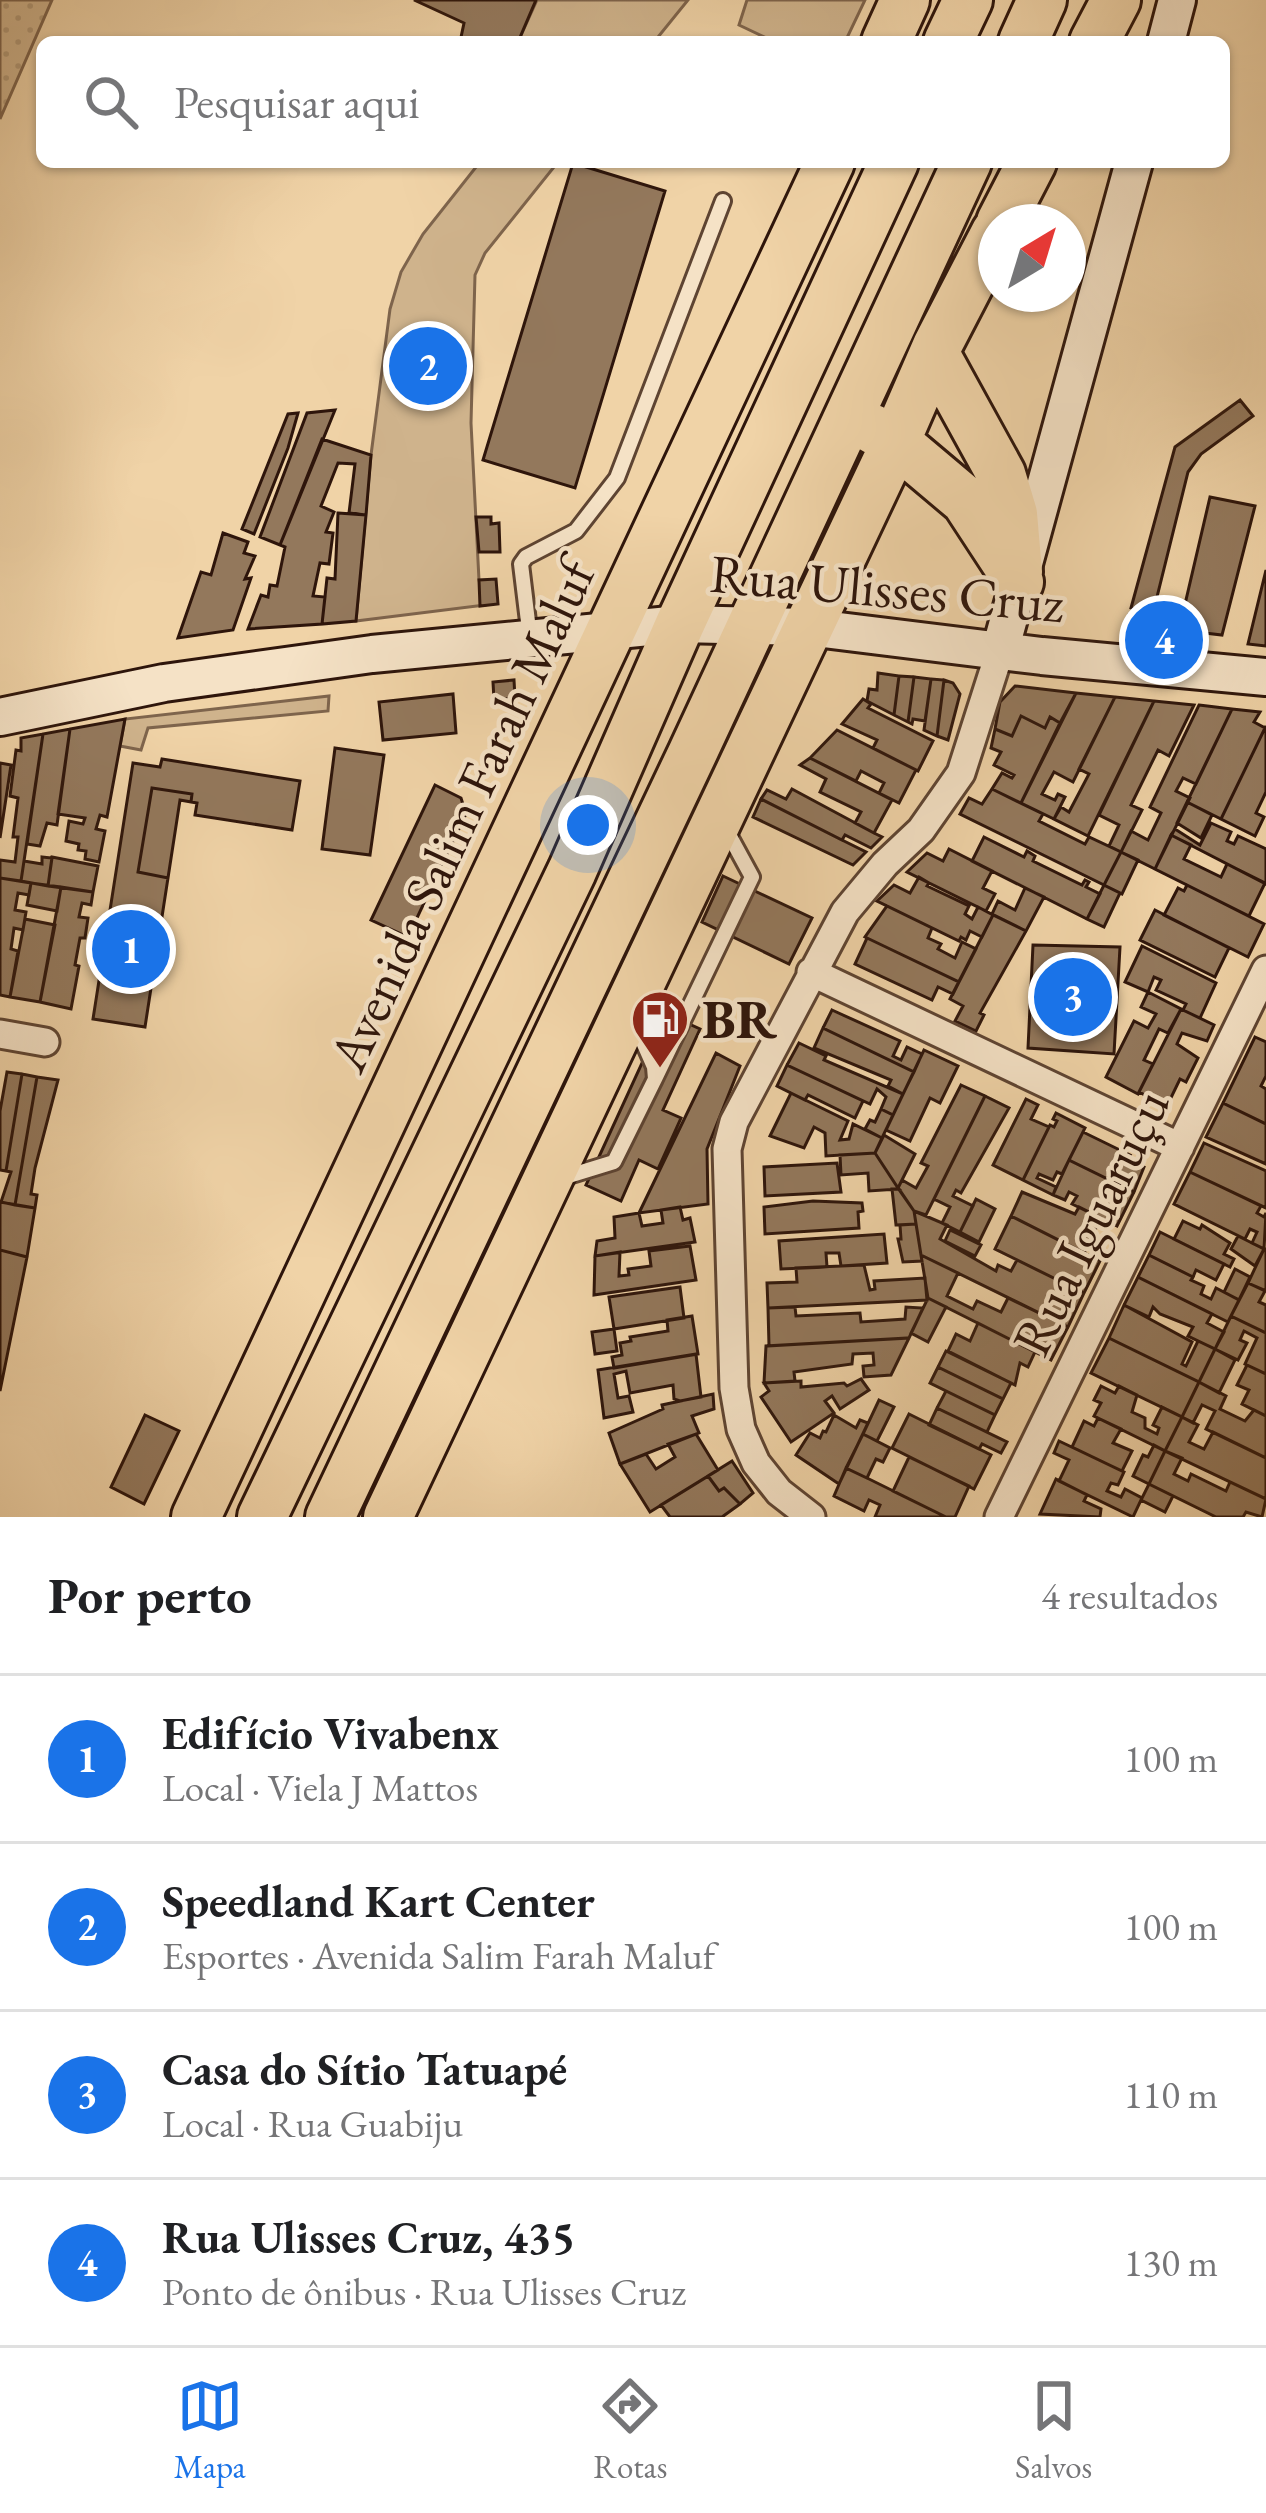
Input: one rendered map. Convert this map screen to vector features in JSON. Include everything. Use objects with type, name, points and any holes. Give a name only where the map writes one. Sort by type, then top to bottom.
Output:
[{"type":"highway","points":[[889,36],[905,0]]},
{"type":"highway","points":[[951,36],[968,0]]},
{"type":"highway","points":[[1025,36],[1042,0]]},
{"type":"highway","points":[[1097,36],[1116,0]]},
{"type":"highway","name":"Avenida Salim Farah Maluf","points":[[196,1517],[830,168]]},
{"type":"highway","points":[[262,1517],[540,938],[891,168]]},
{"type":"highway","points":[[330,1517],[964,168]]},
{"type":"highway","points":[[975,168],[936,350],[1001,474],[1013,514],[1016,596]]},
{"type":"highway","points":[[1010,204],[1029,168]]},
{"type":"highway","points":[[388,1517],[978,267]]},
{"type":"highway","points":[[727,385],[788,392],[896,442],[966,501],[1016,596]]},
{"type":"highway","points":[[280,1343],[309,1316],[354,1247],[419,1112],[485,992],[502,968],[540,938]]},
{"type":"street","points":[[1168,36],[1177,0]]},
{"type":"street","points":[[811,1517],[779,1492],[756,1463],[741,1429],[734,1388],[728,1149],[734,1122],[845,912],[945,800],[961,772],[1016,596],[1131,168]]},
{"type":"street","points":[[940,643],[989,629],[1016,596]]},
{"type":"street","points":[[1016,596],[1017,628],[1042,656]]},
{"type":"street","name":"Rua Ulisses Cruz","points":[[0,717],[164,683],[372,654],[680,624],[808,627],[1266,677]]},
{"type":"street","name":"Rua Iguaruçu","points":[[999,1517],[1266,970]]},
{"type":"street","points":[[811,972],[1180,1148]]},
{"type":"street","points":[[0,1034],[45,1042]]},
{"type":"lane","points":[[530,638],[521,564],[576,531],[617,478],[723,200]]},
{"type":"lane","points":[[546,1182],[614,1162],[752,877],[718,815]]},
{"type":"lane","points":[[628,1008],[655,1079]]},
{"type":"shaded area","points":[[0,0],[52,0],[36,36],[0,119]]},
{"type":"shaded area","points":[[537,0],[688,0],[659,36],[521,36]]},
{"type":"shaded area","points":[[747,0],[865,0],[848,36],[762,36],[739,25]]},
{"type":"shaded area","points":[[475,168],[553,168],[485,253],[475,275],[471,423],[479,580],[485,605],[356,621],[390,309],[401,272],[423,234]]},
{"type":"shaded area","points":[[329,696],[328,711],[148,728],[141,750],[120,746],[125,719]]},
{"type":"building","points":[[414,0],[536,0],[521,36],[461,36],[464,23]]},
{"type":"building","points":[[571,168],[589,168],[665,191],[575,488],[483,460]]},
{"type":"building","points":[[1240,400],[1253,416],[1201,454],[1188,472],[1153,613],[1131,608],[1175,447]]},
{"type":"building","points":[[335,410],[280,545],[260,537],[307,413]]},
{"type":"building","points":[[298,413],[254,534],[242,529],[288,414]]},
{"type":"building","points":[[322,439],[371,455],[366,515],[349,513],[355,464],[338,463],[321,506],[334,512],[326,532],[333,533],[329,564],[320,563],[313,596],[325,597],[322,624],[248,629],[261,595],[268,597],[270,585],[277,586],[285,547],[280,545]]},
{"type":"building","points":[[1210,497],[1255,506],[1222,635],[1179,630]]},
{"type":"building","points":[[338,513],[366,515],[356,621],[322,624],[327,578],[335,579]]},
{"type":"building","points":[[476,517],[491,517],[491,524],[499,523],[500,552],[479,552]]},
{"type":"building","points":[[223,533],[248,542],[244,553],[255,556],[233,630],[178,638],[201,572],[211,575]]},
{"type":"building","points":[[1266,570],[1266,646],[1248,644]]},
{"type":"building","points":[[496,579],[498,604],[480,606],[479,580]]},
{"type":"building","points":[[1129,615],[1165,625],[1163,634],[1126,629]]},
{"type":"building","points":[[878,673],[899,676],[894,715],[867,701],[869,689],[877,690]]},
{"type":"building","points":[[899,676],[914,677],[908,722],[894,715]]},
{"type":"building","points":[[914,677],[931,679],[925,721],[913,719],[912,724],[908,722]]},
{"type":"building","points":[[931,679],[944,680],[937,736],[924,730]]},
{"type":"building","points":[[514,680],[515,698],[494,700],[493,682]]},
{"type":"building","points":[[944,680],[953,683],[960,694],[948,740],[937,736]]},
{"type":"building","points":[[1015,686],[1076,693],[1060,723],[1050,717],[1045,728],[1021,716],[1012,736],[995,729],[1000,702]]},
{"type":"building","points":[[1076,693],[1115,697],[1073,782],[1054,772],[1042,794],[1055,800],[1058,794],[1065,797],[1054,819],[1021,803]]},
{"type":"building","points":[[453,694],[456,733],[383,740],[379,702]]},
{"type":"building","points":[[1115,697],[1154,701],[1088,836],[1054,819],[1061,807],[1069,812],[1089,774],[1079,769]]},
{"type":"building","points":[[863,699],[871,704],[868,708],[933,741],[918,771],[873,748],[877,740],[842,724]]},
{"type":"building","points":[[1154,701],[1194,705],[1169,756],[1158,750],[1131,805],[1142,810],[1121,852],[1109,846],[1119,825],[1099,815]]},
{"type":"building","points":[[1199,705],[1232,709],[1196,784],[1183,778],[1176,791],[1190,798],[1155,869],[1121,852],[1131,831],[1148,840],[1161,813],[1150,807]]},
{"type":"building","points":[[1232,709],[1260,712],[1254,722],[1265,728],[1221,819],[1187,802]]},
{"type":"building","points":[[1021,716],[1045,728],[1050,717],[1060,723],[1021,803],[992,789],[1002,773],[1014,775],[994,765],[1001,752],[991,748],[995,729],[1012,736]]},
{"type":"building","points":[[125,719],[107,817],[100,815],[96,829],[105,831],[99,862],[85,859],[86,851],[78,850],[79,844],[66,841],[69,821],[83,824],[85,818],[58,814],[70,729]]},
{"type":"building","points":[[1266,726],[1266,792],[1256,813],[1264,817],[1255,836],[1221,819]]},
{"type":"building","points":[[70,729],[57,825],[47,823],[40,846],[27,844],[43,734]]},
{"type":"building","points":[[837,730],[916,770],[899,803],[879,793],[884,783],[861,771],[856,781],[810,758]]},
{"type":"building","points":[[43,734],[21,881],[0,878],[0,860],[15,862],[18,798],[10,796],[16,750],[21,751],[21,738]]},
{"type":"building","points":[[335,748],[384,755],[370,855],[322,849]]},
{"type":"building","points":[[810,758],[892,800],[874,833],[855,823],[861,812],[820,792],[826,779],[800,765]]},
{"type":"building","points":[[162,759],[300,781],[292,830],[195,815],[197,803],[180,800],[145,1027],[93,1019],[133,763],[160,767]]},
{"type":"building","points":[[0,763],[11,765],[0,838]]},
{"type":"building","points":[[435,785],[461,798],[466,814],[408,937],[371,920]]},
{"type":"building","points":[[152,788],[192,794],[191,802],[180,800],[168,878],[138,872]]},
{"type":"building","points":[[792,789],[882,837],[871,848],[845,835],[842,840],[761,799],[767,790],[786,799]]},
{"type":"building","points":[[992,789],[1043,814],[1039,821],[1085,844],[1089,837],[1121,852],[1104,885],[960,814],[969,798],[982,804]]},
{"type":"building","points":[[761,799],[866,852],[853,865],[753,817]]},
{"type":"building","points":[[1187,802],[1212,815],[1201,838],[1177,823]]},
{"type":"building","points":[[1211,823],[1231,832],[1227,841],[1234,844],[1238,836],[1266,849],[1266,884],[1171,835],[1175,829],[1200,845]]},
{"type":"building","points":[[1171,835],[1191,845],[1184,859],[1221,877],[1227,864],[1265,883],[1249,916],[1155,869]]},
{"type":"building","points":[[984,837],[1024,857],[1027,851],[1035,856],[1033,861],[1082,885],[1089,882],[1086,887],[1100,894],[1087,919],[972,861]]},
{"type":"building","points":[[949,849],[992,871],[983,888],[995,894],[986,911],[907,872],[927,853],[943,861]]},
{"type":"building","points":[[1121,852],[1138,860],[1122,894],[1104,885]]},
{"type":"building","points":[[42,857],[52,858],[48,886],[21,881],[24,861],[42,864]]},
{"type":"building","points":[[52,857],[98,866],[93,892],[48,886]]},
{"type":"building","points":[[723,876],[812,918],[789,964],[702,922]]},
{"type":"building","points":[[919,877],[927,886],[969,906],[965,914],[972,919],[978,907],[993,915],[982,937],[970,931],[966,940],[961,937],[959,941],[877,901],[894,885],[910,893]]},
{"type":"building","points":[[0,878],[31,883],[29,895],[18,893],[15,910],[26,912],[23,930],[14,928],[11,949],[18,951],[10,997],[0,995]]},
{"type":"building","points":[[31,883],[61,887],[57,911],[27,905]]},
{"type":"building","points":[[1104,885],[1120,893],[1104,927],[1087,919]]},
{"type":"building","points":[[1187,885],[1264,924],[1248,957],[1164,915],[1178,888],[1184,891]]},
{"type":"building","points":[[61,887],[93,892],[91,905],[82,903],[79,917],[88,918],[85,938],[80,938],[71,1009],[40,1002]]},
{"type":"building","points":[[1025,888],[1044,897],[1026,931],[992,914],[998,901],[1015,910]]},
{"type":"building","points":[[887,906],[932,928],[928,938],[955,958],[962,942],[976,949],[959,982],[865,937]]},
{"type":"building","points":[[1155,910],[1229,948],[1215,977],[1140,940]]},
{"type":"building","points":[[993,915],[1026,931],[980,1013],[984,1015],[976,1031],[955,1021],[963,1006],[950,999]]},
{"type":"building","points":[[25,919],[55,925],[40,1002],[10,997]]},
{"type":"building","points":[[867,938],[959,982],[953,994],[938,987],[932,1000],[855,964]]},
{"type":"building","points":[[1033,945],[1120,947],[1114,1054],[1028,1048]]},
{"type":"building","points":[[1142,946],[1216,983],[1200,1018],[1183,1010],[1186,1004],[1156,990],[1161,980],[1154,977],[1148,992],[1125,982]]},
{"type":"building","points":[[1148,992],[1181,1009],[1168,1033],[1159,1029],[1144,1060],[1153,1064],[1138,1094],[1106,1077],[1134,1021],[1148,1028],[1156,1014],[1141,1007]]},
{"type":"building","points":[[1181,1009],[1214,1025],[1207,1041],[1182,1033],[1177,1044],[1198,1058],[1186,1082],[1180,1079],[1167,1106],[1139,1092]]},
{"type":"building","points":[[832,1010],[900,1041],[893,1056],[901,1060],[907,1047],[922,1054],[914,1072],[823,1028]]},
{"type":"building","name":"BR","points":[[665,1013],[700,1029],[663,1110],[681,1118],[658,1169],[639,1160],[621,1201],[586,1185]]},
{"type":"building","points":[[823,1028],[914,1072],[903,1094],[888,1086],[891,1080],[814,1048]]},
{"type":"building","points":[[1255,1037],[1266,1042],[1266,1076],[1261,1086],[1266,1089],[1266,1124],[1223,1103]]},
{"type":"building","points":[[799,1043],[826,1056],[824,1060],[903,1094],[893,1115],[881,1109],[886,1097],[877,1089],[870,1104],[787,1065]]},
{"type":"building","points":[[924,1050],[958,1066],[940,1103],[930,1098],[910,1141],[886,1130]]},
{"type":"building","points":[[716,1053],[740,1066],[707,1149],[708,1204],[639,1213]]},
{"type":"building","points":[[787,1065],[863,1101],[855,1118],[777,1086]]},
{"type":"building","points":[[7,1072],[22,1074],[6,1171],[0,1170],[0,1111]]},
{"type":"building","points":[[22,1074],[37,1077],[15,1205],[1,1202],[11,1172],[6,1171]]},
{"type":"building","points":[[37,1077],[58,1080],[35,1168],[31,1194],[37,1195],[35,1208],[15,1205]]},
{"type":"building","points":[[961,1085],[985,1096],[926,1215],[914,1211],[898,1188],[902,1180],[916,1188],[928,1166],[921,1163]]},
{"type":"building","points":[[791,1093],[848,1121],[840,1140],[849,1139],[853,1124],[882,1138],[875,1153],[826,1156],[825,1133],[814,1127],[804,1148],[770,1136]]},
{"type":"building","points":[[985,1096],[1009,1108],[961,1193],[956,1190],[953,1196],[973,1206],[960,1232],[942,1223],[950,1207],[934,1199]]},
{"type":"building","points":[[1026,1099],[1038,1105],[1031,1119],[1049,1127],[1023,1180],[993,1165]]},
{"type":"building","points":[[1223,1103],[1266,1124],[1266,1164],[1206,1137]]},
{"type":"building","points":[[881,1109],[893,1115],[882,1138],[865,1129]]},
{"type":"building","points":[[1056,1113],[1085,1128],[1062,1174],[1057,1172],[1053,1180],[1039,1174],[1037,1178],[1056,1187],[1053,1195],[1023,1180],[1050,1125],[1054,1127],[1057,1121],[1053,1119]]},
{"type":"building","points":[[1083,1132],[1144,1167],[1134,1192],[1069,1160]]},
{"type":"building","points":[[884,1135],[915,1154],[898,1188],[875,1153]]},
{"type":"building","points":[[1204,1143],[1266,1171],[1266,1208],[1190,1172]]},
{"type":"building","points":[[875,1153],[899,1189],[869,1191],[868,1173],[841,1175],[840,1155]]},
{"type":"building","points":[[1069,1160],[1134,1192],[1117,1226],[1072,1204],[1077,1196],[1069,1192],[1065,1200],[1053,1195]]},
{"type":"building","points":[[837,1163],[841,1192],[765,1196],[764,1167]]},
{"type":"building","points":[[1190,1172],[1261,1206],[1257,1213],[1264,1217],[1266,1213],[1264,1249],[1252,1243],[1257,1232],[1250,1229],[1245,1239],[1174,1204]]},
{"type":"building","points":[[892,1189],[899,1189],[914,1211],[916,1224],[896,1225]]},
{"type":"building","points":[[1022,1192],[1075,1214],[1079,1207],[1101,1218],[1084,1253],[1011,1216]]},
{"type":"building","points":[[976,1199],[995,1209],[979,1242],[960,1232]]},
{"type":"building","points":[[813,1201],[862,1203],[859,1228],[765,1234],[764,1207]]},
{"type":"building","points":[[0,1202],[35,1208],[27,1257],[0,1250]]},
{"type":"building","points":[[680,1207],[683,1220],[690,1218],[695,1242],[595,1256],[597,1241],[615,1238],[614,1217],[639,1213],[642,1226],[663,1223],[661,1210]]},
{"type":"building","points":[[914,1211],[947,1225],[940,1239],[996,1271],[998,1265],[1011,1271],[1017,1260],[1084,1293],[1068,1327],[921,1255]]},
{"type":"building","points":[[1011,1216],[1100,1261],[1084,1293],[995,1249]]},
{"type":"building","points":[[1183,1221],[1200,1229],[1202,1225],[1230,1243],[1224,1254],[1234,1259],[1230,1267],[1174,1239]]},
{"type":"building","points":[[916,1224],[922,1261],[903,1262],[900,1225]]},
{"type":"building","points":[[950,1230],[981,1245],[975,1256],[945,1241]]},
{"type":"building","points":[[1160,1232],[1224,1264],[1216,1280],[1196,1270],[1193,1277],[1149,1255]]},
{"type":"building","points":[[884,1234],[887,1263],[841,1266],[839,1253],[826,1253],[827,1267],[781,1269],[779,1241]]},
{"type":"building","points":[[1238,1236],[1264,1249],[1255,1266],[1231,1249]]},
{"type":"building","points":[[690,1246],[696,1280],[594,1295],[595,1256],[620,1252],[619,1276],[629,1275],[628,1269],[651,1266],[649,1251]]},
{"type":"building","points":[[1266,1249],[1266,1291],[1248,1283]]},
{"type":"building","points":[[0,1250],[27,1257],[0,1391]]},
{"type":"building","points":[[921,1255],[958,1273],[947,1296],[973,1309],[977,1301],[1001,1312],[1008,1298],[1068,1327],[1051,1360],[928,1298]]},
{"type":"building","points":[[1149,1255],[1193,1277],[1204,1286],[1201,1294],[1211,1299],[1216,1288],[1239,1300],[1228,1322],[1138,1277]]},
{"type":"building","points":[[864,1265],[870,1290],[875,1289],[874,1281],[925,1278],[927,1300],[768,1308],[767,1283],[797,1282],[796,1268]]},
{"type":"building","points":[[1235,1269],[1250,1277],[1239,1300],[1224,1292]]},
{"type":"building","points":[[1138,1277],[1212,1314],[1207,1323],[1224,1332],[1215,1349],[1188,1336],[1193,1327],[1153,1307],[1149,1317],[1124,1305]]},
{"type":"building","points":[[1248,1283],[1265,1291],[1259,1302],[1266,1305],[1266,1333],[1231,1316]]},
{"type":"building","points":[[680,1287],[684,1318],[614,1329],[609,1297]]},
{"type":"building","points":[[928,1298],[946,1307],[928,1342],[911,1333]]},
{"type":"building","points":[[1124,1305],[1192,1342],[1182,1364],[1186,1366],[1198,1341],[1215,1349],[1199,1382],[1109,1338]]},
{"type":"building","points":[[795,1307],[796,1316],[860,1313],[861,1322],[905,1319],[906,1307],[923,1308],[909,1338],[769,1346],[768,1308]]},
{"type":"building","points":[[692,1316],[698,1354],[614,1368],[612,1357],[622,1355],[620,1343],[668,1331],[667,1320]]},
{"type":"building","points":[[1231,1316],[1266,1333],[1266,1374],[1245,1364],[1257,1338],[1244,1331],[1240,1340],[1247,1343],[1238,1360],[1215,1349]]},
{"type":"building","points":[[978,1323],[1035,1352],[1028,1367],[1020,1363],[1015,1385],[948,1351],[956,1334],[970,1341]]},
{"type":"building","points":[[614,1329],[617,1351],[595,1354],[592,1332]]},
{"type":"building","points":[[909,1338],[891,1375],[864,1377],[863,1366],[874,1365],[873,1353],[853,1354],[852,1364],[794,1372],[795,1381],[764,1383],[766,1346]]},
{"type":"building","points":[[1109,1338],[1199,1382],[1182,1417],[1091,1373]]},
{"type":"building","points":[[1215,1349],[1235,1360],[1219,1393],[1199,1382]]},
{"type":"building","points":[[946,1351],[1011,1383],[1003,1399],[938,1367]]},
{"type":"building","points":[[696,1354],[701,1397],[674,1399],[673,1385],[630,1393],[626,1371],[614,1374],[618,1398],[629,1396],[633,1412],[604,1418],[598,1370]]},
{"type":"building","points":[[1247,1365],[1266,1374],[1266,1416],[1242,1404],[1249,1390],[1237,1385]]},
{"type":"building","points":[[938,1367],[1003,1399],[995,1415],[930,1383]]},
{"type":"building","points":[[861,1379],[869,1390],[840,1409],[832,1396],[825,1401],[834,1413],[791,1442],[761,1397],[769,1391],[764,1383],[847,1386]]},
{"type":"building","points":[[1199,1382],[1226,1396],[1220,1409],[1245,1421],[1254,1410],[1266,1416],[1266,1458],[1206,1429],[1215,1411],[1202,1405],[1193,1423],[1182,1417]]},
{"type":"building","points":[[1101,1386],[1115,1393],[1119,1386],[1137,1395],[1132,1412],[1145,1418],[1145,1428],[1157,1434],[1159,1428],[1153,1425],[1162,1407],[1182,1417],[1165,1451],[1094,1416],[1101,1403],[1094,1400]]},
{"type":"building","points":[[946,1391],[995,1415],[987,1432],[937,1408]]},
{"type":"building","points":[[713,1394],[714,1409],[692,1416],[699,1433],[620,1464],[609,1433],[663,1409],[662,1405]]},
{"type":"building","points":[[879,1400],[894,1407],[877,1441],[863,1434]]},
{"type":"building","points":[[937,1408],[1007,1442],[1001,1453],[982,1444],[979,1449],[929,1425]]},
{"type":"building","points":[[909,1414],[991,1455],[974,1489],[892,1448]]},
{"type":"building","points":[[145,1415],[179,1431],[144,1504],[111,1487]]},
{"type":"building","points":[[834,1415],[856,1428],[860,1420],[868,1423],[839,1484],[796,1455],[810,1433],[820,1438],[826,1432]]},
{"type":"building","points":[[1182,1417],[1198,1425],[1189,1442],[1204,1449],[1213,1432],[1266,1458],[1266,1499],[1165,1451]]},
{"type":"building","points":[[1098,1418],[1121,1429],[1113,1443],[1132,1451],[1122,1471],[1072,1447],[1084,1421],[1094,1426]]},
{"type":"building","points":[[696,1434],[718,1470],[650,1512],[620,1464],[646,1454],[656,1469],[675,1457],[668,1444]]},
{"type":"building","points":[[863,1434],[890,1448],[883,1462],[876,1459],[867,1478],[846,1468]]},
{"type":"building","points":[[1059,1441],[1124,1472],[1118,1485],[1111,1483],[1107,1491],[1121,1497],[1125,1489],[1142,1498],[1133,1517],[1059,1481],[1069,1460],[1054,1453]]},
{"type":"building","points":[[1154,1445],[1165,1451],[1149,1484],[1133,1476]]},
{"type":"building","points":[[1165,1451],[1182,1458],[1174,1474],[1188,1481],[1191,1474],[1226,1491],[1230,1482],[1266,1499],[1262,1517],[1246,1512],[1243,1517],[1216,1517],[1149,1484]]},
{"type":"building","points":[[909,1457],[969,1486],[955,1517],[893,1491]]},
{"type":"building","points":[[732,1461],[753,1493],[740,1504],[724,1488],[719,1491],[708,1476]]},
{"type":"building","points":[[846,1468],[946,1517],[875,1517],[880,1505],[869,1500],[864,1511],[834,1496]]},
{"type":"building","points":[[708,1476],[719,1491],[724,1488],[740,1504],[722,1517],[670,1517],[661,1505]]},
{"type":"building","points":[[1056,1479],[1087,1495],[1084,1501],[1101,1509],[1100,1517],[1040,1514]]},
{"type":"building","points":[[1149,1484],[1173,1496],[1165,1512],[1141,1500]]},
{"type":"place","name":"Speedland Kart Center","points":[[428,366]]},
{"type":"place","name":"Rua Ulisses Cruz, 435","points":[[1164,640]]},
{"type":"place","name":"Edifício Vivabenx","points":[[131,949]]},
{"type":"place","name":"Casa do Sítio Tatuapé","points":[[1073,997]]},
{"type":"place","name":"BR","points":[[660,1070]]}]
